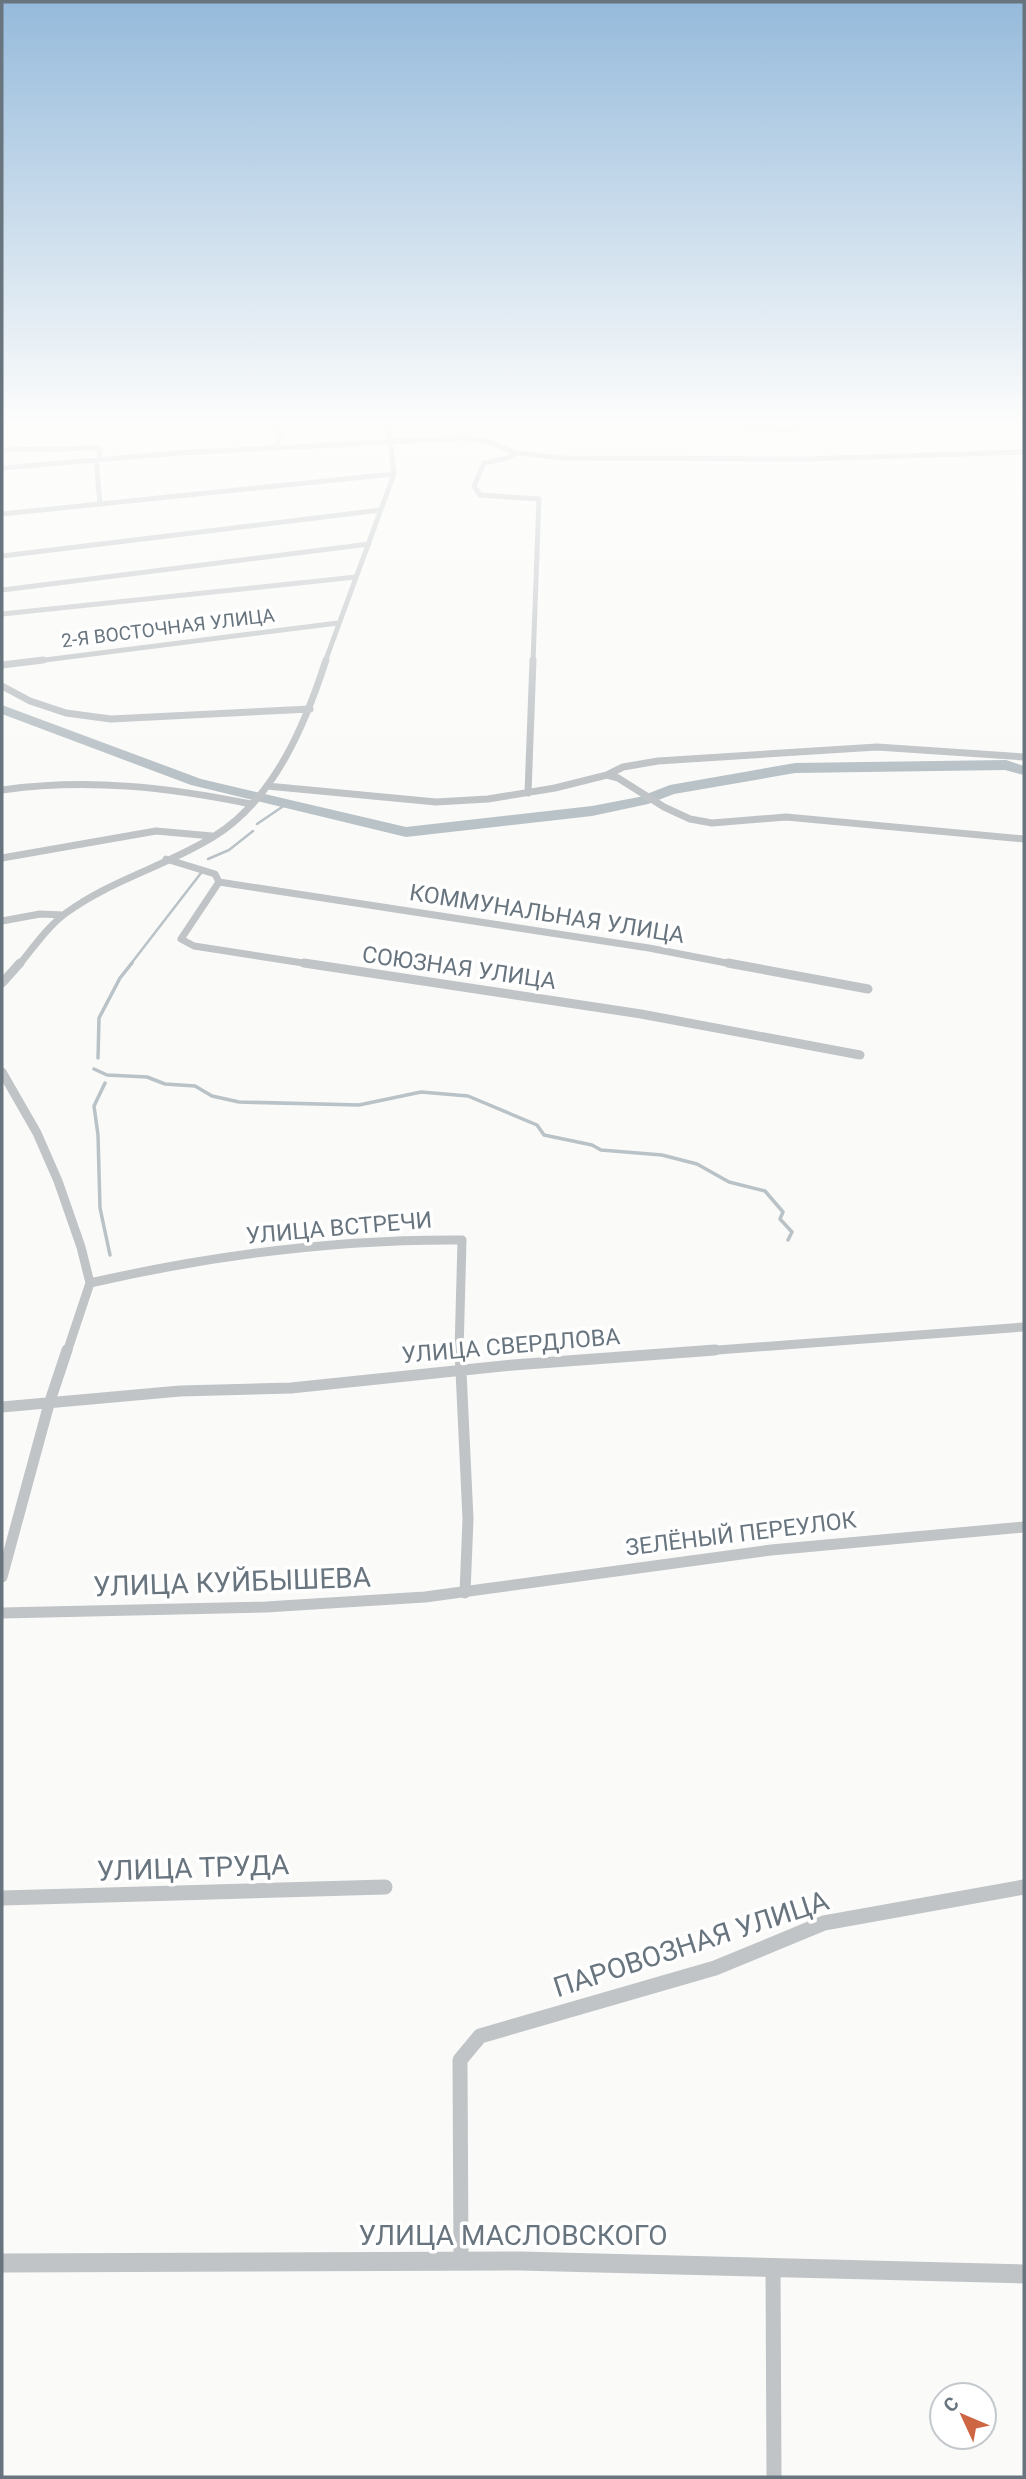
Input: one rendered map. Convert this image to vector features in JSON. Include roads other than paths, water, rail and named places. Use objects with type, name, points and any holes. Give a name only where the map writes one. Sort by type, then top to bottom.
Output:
[{"type":"street","points":[[2,556],[135,540]]},
{"type":"street","points":[[2,983],[63,915],[103,889],[213,836],[233,822],[267,786],[275,776],[310,709],[338,623],[370,540]]},
{"type":"street","points":[[528,793],[537,540]]},
{"type":"street","points":[[2,590],[369,544]]},
{"type":"street","points":[[2,614],[356,577]]},
{"type":"street","name":"2-Я ВОСТОЧНАЯ УЛИЦА","points":[[2,665],[338,623]]},
{"type":"street","points":[[2,685],[30,701],[80,716],[111,719],[310,709]]},
{"type":"street","points":[[267,786],[436,802],[528,793],[607,775],[623,767],[658,761],[877,747],[1024,757]]},
{"type":"street","points":[[607,775],[618,778],[690,819],[712,823],[786,817],[1024,839]]},
{"type":"street","points":[[2,790],[72,781],[132,783],[251,804]]},
{"type":"street","points":[[2,858],[156,831],[213,836]]},
{"type":"street","points":[[166,859],[215,874],[219,882]]},
{"type":"street","name":"КОММУНАЛЬНАЯ УЛИЦА","points":[[219,882],[649,948],[868,989]]},
{"type":"street","name":"СОЮЗНАЯ УЛИЦА","points":[[219,882],[181,939],[194,946],[641,1014],[860,1055]]},
{"type":"street","points":[[2,921],[40,914],[63,915]]},
{"type":"street","points":[[2,1072],[37,1133],[58,1181],[81,1247],[90,1283],[49,1404],[2,1577]]},
{"type":"street","name":"УЛИЦА ВСТРЕЧИ","points":[[90,1283],[163,1266],[332,1243],[404,1238],[462,1240],[459,1372]]},
{"type":"street","name":"УЛИЦА СВЕРДЛОВА","points":[[2,1406],[180,1391],[291,1388],[764,1345],[1024,1327]]},
{"type":"street","points":[[459,1372],[468,1519],[465,1593]]},
{"type":"street","name":"ЗЕЛЁНЫЙ ПЕРЕУЛОК","points":[[465,1593],[688,1560],[895,1536],[1024,1527]]},
{"type":"street","name":"УЛИЦА КУЙБЫШЕВА","points":[[2,1613],[141,1612],[331,1604],[465,1593]]},
{"type":"street","name":"УЛИЦА ТРУДА","points":[[2,1898],[385,1887]]},
{"type":"street","name":"ПАРОВОЗНАЯ УЛИЦА","points":[[461,2261],[460,2060],[480,2036],[715,1968],[824,1923],[1024,1887]]},
{"type":"street","name":"УЛИЦА МАСЛОВСКОГО","points":[[2,2263],[461,2261],[773,2265],[1024,2274]]},
{"type":"street","points":[[773,2265],[774,2477]]},
{"type":"waterway","points":[[2,709],[196,782],[406,832],[592,811],[643,801],[670,790],[795,768],[1006,765],[1024,771]]},
{"type":"waterway","points":[[257,824],[285,805]]},
{"type":"waterway","points":[[208,859],[229,850],[253,831]]},
{"type":"waterway","points":[[130,965],[201,873]]},
{"type":"waterway","points":[[98,1058],[99,1018],[120,978],[132,963]]},
{"type":"waterway","points":[[94,1069],[107,1075],[147,1077],[165,1084],[195,1086],[212,1096],[239,1102],[359,1105],[421,1092],[468,1096],[537,1125],[544,1135],[592,1145],[601,1150],[662,1155],[697,1164],[729,1182],[765,1191],[783,1212],[780,1219],[792,1232],[788,1240]]},
{"type":"waterway","points":[[105,1083],[94,1106],[98,1135],[100,1208],[110,1255]]}]
